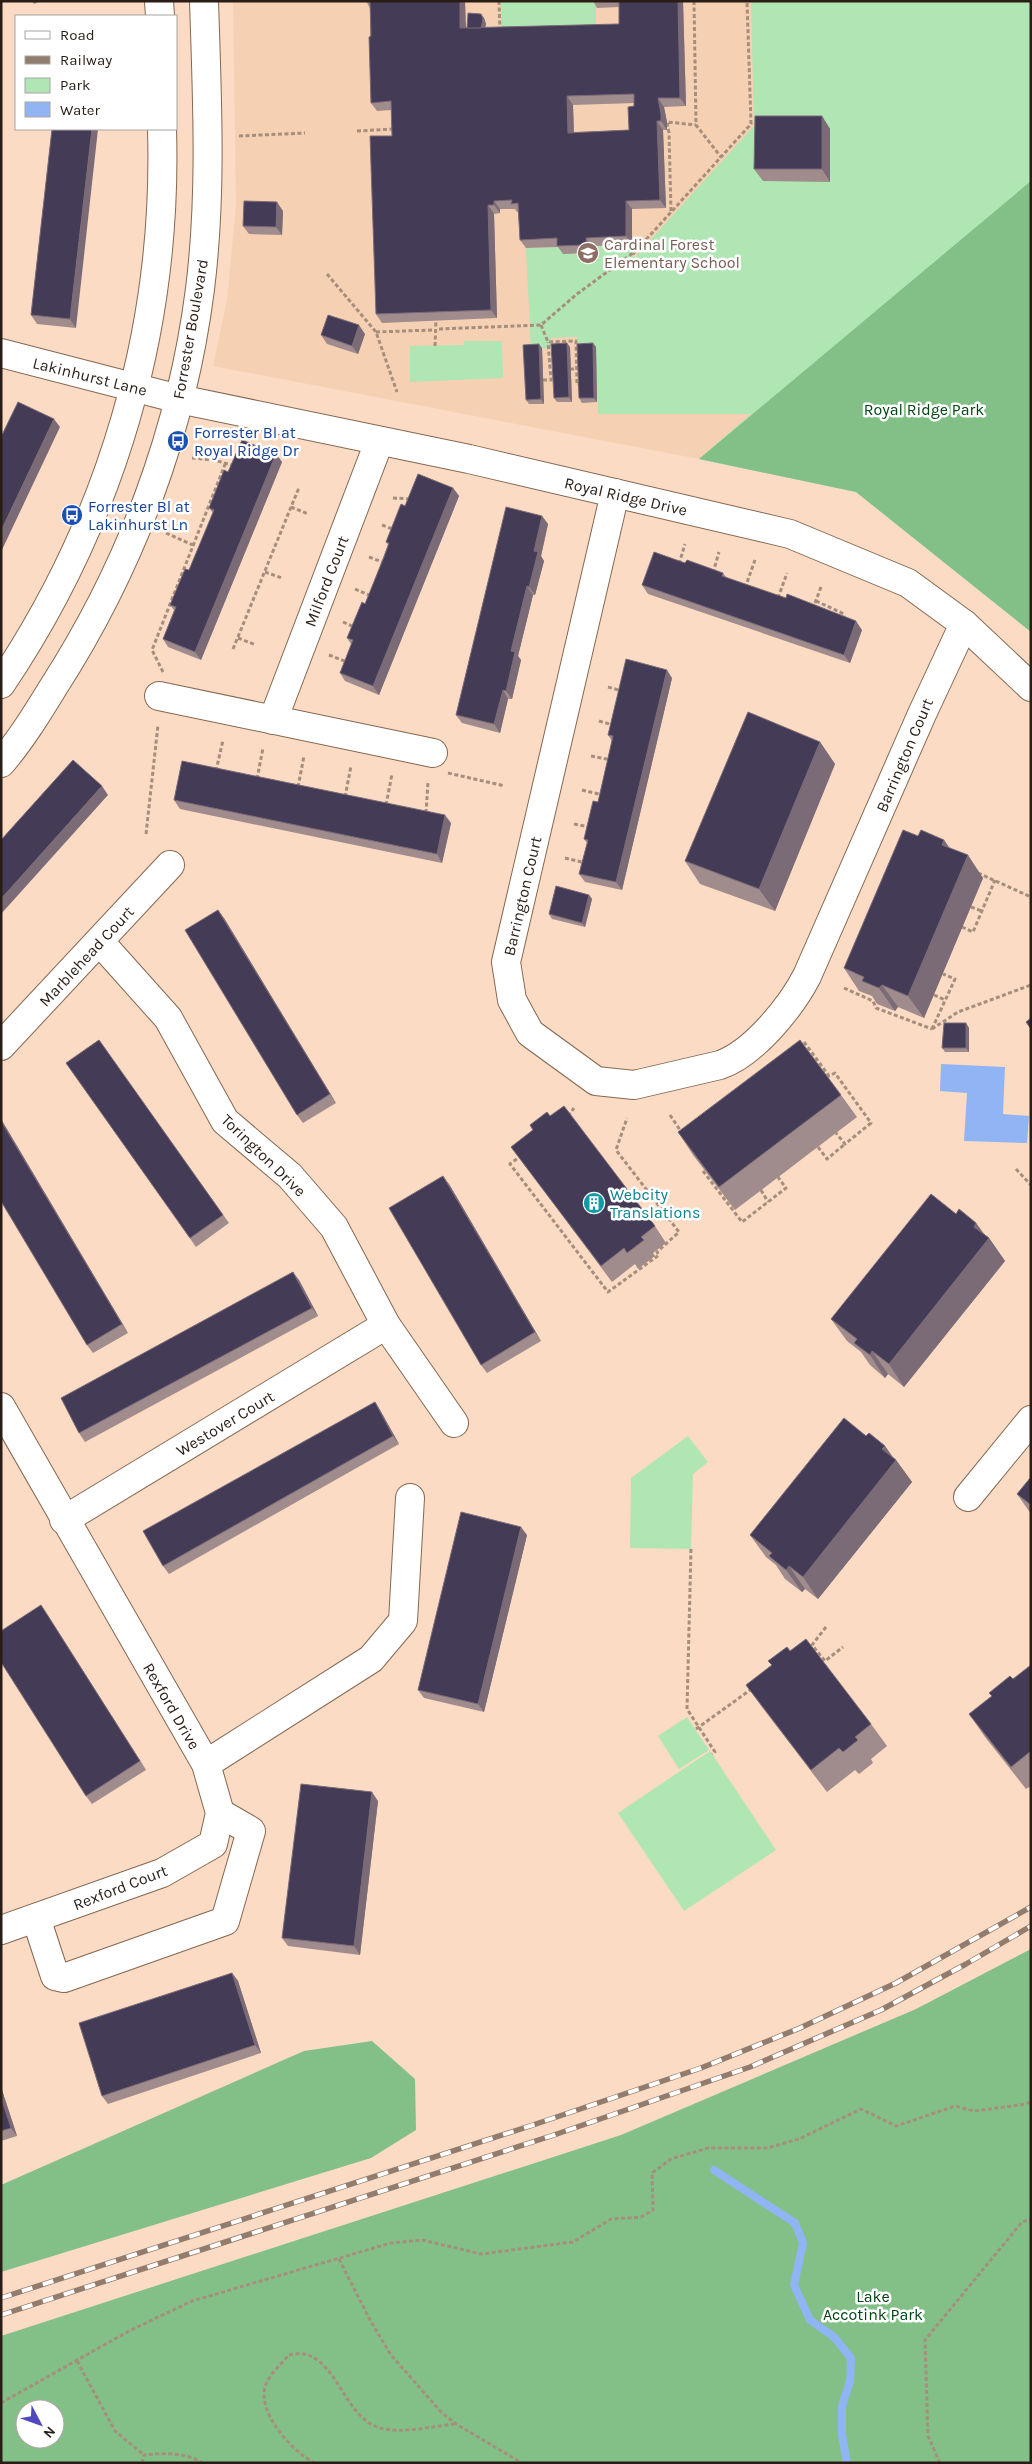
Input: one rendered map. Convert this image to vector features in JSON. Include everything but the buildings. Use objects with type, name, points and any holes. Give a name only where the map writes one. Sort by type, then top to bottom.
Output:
[{"type":"street","points":[[159,1],[160,15]]},
{"type":"street","name":"Forrester Boulevard","points":[[1,763],[75,653],[112,587],[142,516],[179,399],[191,343],[205,237],[208,136],[204,1]]},
{"type":"street","points":[[1,684],[36,630],[71,566],[99,500],[135,388],[154,284],[162,189],[162,130]]},
{"type":"street","name":"Lakinhurst Lane","points":[[1,353],[179,399]]},
{"type":"street","name":"Royal Ridge Drive","points":[[179,399],[470,460],[790,534],[908,583],[964,624],[1031,688]]},
{"type":"street","name":"Milford Court","points":[[273,720],[379,442]]},
{"type":"street","name":"Barrington Court","points":[[615,493],[506,962],[512,1000],[530,1033],[596,1081],[634,1085],[720,1066],[733,1060],[775,1022],[794,998],[806,976],[964,624]]},
{"type":"street","points":[[159,696],[273,720],[436,763]]},
{"type":"street","name":"Marblehead Court","points":[[1,1046],[170,865]]},
{"type":"street","name":"Torington Drive","points":[[100,942],[168,1018],[224,1121],[290,1176],[334,1227],[386,1325],[454,1423]]},
{"type":"street","name":"Westover Court","points":[[64,1520],[386,1325]]},
{"type":"street","name":"Rexford Drive","points":[[1,1407],[64,1520],[206,1764],[371,1659],[403,1621],[410,1498]]},
{"type":"street","points":[[968,1497],[1031,1420]]},
{"type":"street","name":"Rexford Court","points":[[1,1930],[162,1873],[213,1844],[220,1813],[206,1764]]},
{"type":"street","points":[[36,1918],[55,1976],[64,1978],[225,1921],[251,1831],[220,1813]]},
{"type":"path","points":[[499,1],[500,36]]},
{"type":"path","points":[[694,1],[696,125],[721,157]]},
{"type":"path","points":[[440,329],[541,325],[577,294],[633,254],[670,211],[751,124],[747,1]]},
{"type":"path","points":[[670,211],[669,133],[666,122],[696,125]]},
{"type":"path","points":[[357,131],[398,129]]},
{"type":"path","points":[[239,136],[304,133]]},
{"type":"path","points":[[327,274],[376,332],[398,392]]},
{"type":"path","points":[[435,346],[436,320]]},
{"type":"path","points":[[541,325],[549,342],[551,380],[544,380]]},
{"type":"path","points":[[376,332],[432,330]]},
{"type":"path","points":[[549,342],[576,341],[577,385],[582,384]]},
{"type":"path","points":[[570,369],[576,369]]},
{"type":"path","points":[[192,458],[226,462],[239,467]]},
{"type":"path","points":[[159,665],[152,650],[226,462]]},
{"type":"path","points":[[233,647],[298,490],[295,488]]},
{"type":"path","points":[[213,494],[222,498]]},
{"type":"path","points":[[393,498],[417,501]]},
{"type":"path","points":[[291,507],[308,514]]},
{"type":"path","points":[[382,525],[399,532]]},
{"type":"path","points":[[200,528],[207,531]]},
{"type":"path","points":[[166,533],[193,545]]},
{"type":"path","points":[[678,567],[685,544]]},
{"type":"path","points":[[712,576],[719,552]]},
{"type":"path","points":[[369,557],[390,566]]},
{"type":"path","points":[[187,560],[194,562]]},
{"type":"path","points":[[744,590],[755,560]]},
{"type":"path","points":[[265,572],[282,578]]},
{"type":"path","points":[[776,601],[787,573]]},
{"type":"path","points":[[813,609],[821,587]]},
{"type":"path","points":[[356,589],[376,598]]},
{"type":"path","points":[[174,592],[179,594]]},
{"type":"path","points":[[816,602],[844,614],[844,623]]},
{"type":"path","points":[[343,622],[360,630]]},
{"type":"path","points":[[161,625],[168,628]]},
{"type":"path","points":[[238,638],[256,645]]},
{"type":"path","points":[[330,654],[352,664]]},
{"type":"path","points":[[608,687],[626,692]]},
{"type":"path","points":[[599,721],[618,727]]},
{"type":"path","points":[[146,834],[158,725]]},
{"type":"path","points":[[215,775],[223,740]]},
{"type":"path","points":[[256,783],[263,748]]},
{"type":"path","points":[[297,792],[304,756]]},
{"type":"path","points":[[591,756],[615,761]]},
{"type":"path","points":[[436,763],[506,786]]},
{"type":"path","points":[[344,801],[351,766]]},
{"type":"path","points":[[385,810],[392,774]]},
{"type":"path","points":[[426,818],[428,782]]},
{"type":"path","points":[[582,790],[607,796]]},
{"type":"path","points":[[574,824],[594,828]]},
{"type":"path","points":[[565,858],[590,864]]},
{"type":"path","points":[[977,873],[1031,896]]},
{"type":"path","points":[[962,927],[973,932],[995,880]]},
{"type":"path","points":[[971,907],[982,911]]},
{"type":"path","points":[[932,1029],[954,979],[943,974]]},
{"type":"path","points":[[932,1029],[958,1012],[1031,985]]},
{"type":"path","points":[[844,988],[872,1001],[876,1008],[932,1029]]},
{"type":"path","points":[[934,995],[945,1000]]},
{"type":"path","points":[[804,1042],[829,1076],[834,1073],[871,1123],[827,1159],[818,1147]]},
{"type":"path","points":[[566,1119],[574,1108]]},
{"type":"path","points":[[670,1115],[687,1138]]},
{"type":"path","points":[[525,1152],[510,1164],[608,1292],[659,1255],[657,1252],[679,1232],[616,1150],[627,1118]]},
{"type":"path","points":[[836,1133],[846,1144]]},
{"type":"path","points":[[707,1168],[703,1171],[742,1222],[786,1188],[778,1177]]},
{"type":"path","points":[[1016,1169],[1031,1185]]},
{"type":"path","points":[[761,1190],[768,1202]]},
{"type":"path","points":[[691,1549],[687,1709],[697,1728],[714,1752],[712,1754]]},
{"type":"path","points":[[804,1651],[812,1645],[826,1626]]},
{"type":"path","points":[[812,1645],[825,1660],[843,1647]]},
{"type":"path","points":[[697,1728],[755,1686]]},
{"type":"path","points":[[1,2403],[129,2331],[192,2301],[391,2243],[422,2240],[482,2254],[573,2242],[611,2219],[641,2218],[652,2210],[652,2173],[671,2159],[708,2148],[767,2148],[799,2139],[861,2109],[896,2126],[955,2106],[974,2111],[1020,2106],[1031,2102]]},
{"type":"path","points":[[940,2463],[928,2436],[925,2340],[1022,2222],[1031,2219]]},
{"type":"path","points":[[339,2259],[370,2320],[391,2355],[441,2412],[456,2424],[522,2463]]},
{"type":"path","points":[[315,2463],[304,2457],[283,2435],[270,2416],[264,2402],[266,2382],[289,2354],[304,2354],[322,2363],[362,2418],[379,2427],[402,2430],[456,2424]]},
{"type":"path","points":[[77,2361],[115,2431],[144,2455],[170,2453],[190,2455],[203,2463]]},
{"type":"path","points":[[142,2463],[144,2455]]},
{"type":"shaded area","name":"Cardinal Forest Elementary School","points":[[233,1],[1031,1],[752,414],[699,459],[213,366],[227,300],[236,205]]},
{"type":"green space","points":[[501,1],[596,1],[596,29],[502,32]]},
{"type":"green space","points":[[751,1],[1031,1],[1031,632],[856,492],[699,459],[751,414],[598,414],[595,347],[578,348],[577,337],[551,338],[551,348],[531,349],[526,248],[563,247],[563,254],[591,253],[592,246],[632,245],[634,258],[754,126]]},
{"type":"green space","name":"Royal Ridge Park","points":[[1031,181],[1031,632],[856,492],[699,459]]},
{"type":"green space","points":[[464,341],[502,341],[503,378],[410,382],[410,346],[464,345]]},
{"type":"green space","points":[[688,1436],[708,1462],[693,1474],[691,1549],[630,1548],[631,1478]]},
{"type":"green space","points":[[687,1717],[709,1750],[679,1769],[658,1736]]},
{"type":"green space","points":[[710,1751],[776,1850],[684,1911],[618,1813]]},
{"type":"green space","name":"Lake Accotink Park","points":[[1031,1949],[1031,2463],[1,2463],[1,2336],[621,2135],[916,2009]]},
{"type":"green space","points":[[372,2041],[415,2079],[416,2130],[371,2158],[1,2272],[1,2185],[304,2051]]},
{"type":"water","points":[[941,1064],[1005,1067],[1003,1114],[1029,1116],[1027,1143],[964,1141],[967,1093],[940,1091]]},
{"type":"waterway","points":[[714,2170],[795,2223],[803,2243],[794,2285],[810,2320],[834,2337],[851,2358],[850,2381],[842,2406],[842,2435],[847,2463]]},
{"type":"railway","points":[[1,2298],[533,2125],[701,2068],[800,2028],[896,1983],[1031,1907]]},
{"type":"railway","points":[[1,2315],[554,2135],[750,2067],[881,2010],[1031,1926]]},
{"type":"place","name":"Cardinal Forest Elementary School","points":[[588,253]]},
{"type":"place","name":"Forrester Bl at Royal Ridge Dr","points":[[178,441]]},
{"type":"place","name":"Forrester Bl at Lakinhurst Ln","points":[[72,515]]},
{"type":"place","name":"Webcity Translations","points":[[594,1203]]}]
